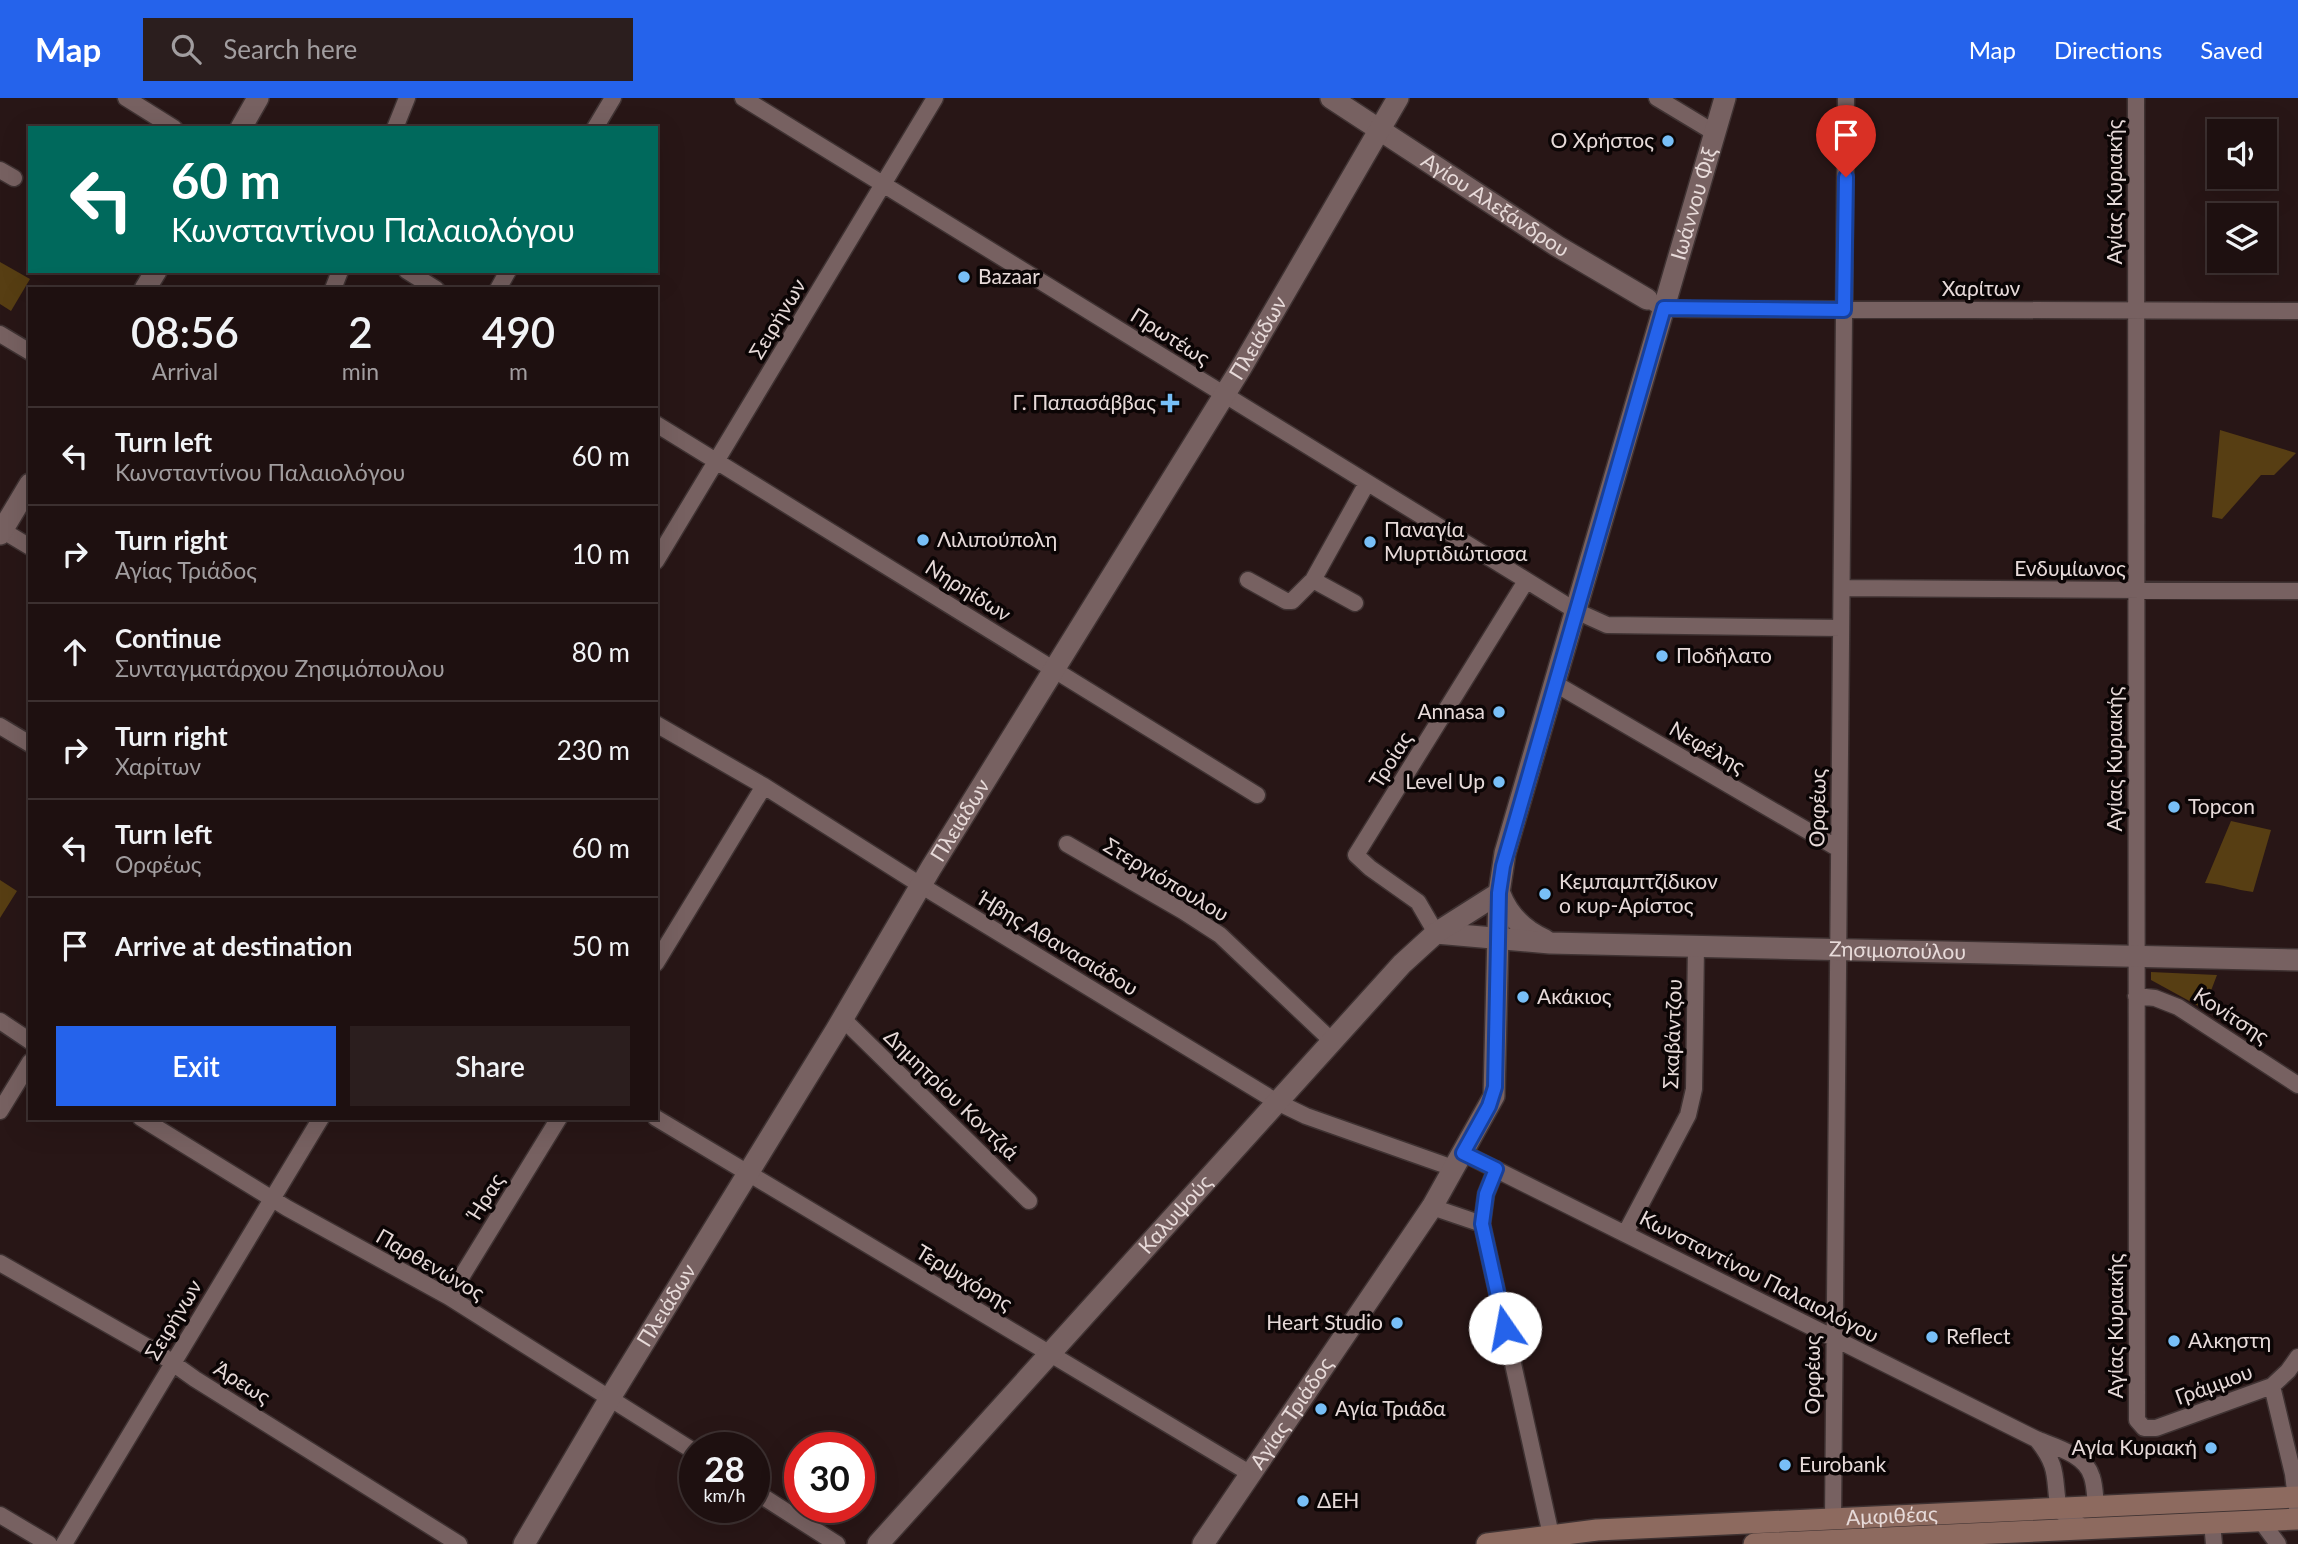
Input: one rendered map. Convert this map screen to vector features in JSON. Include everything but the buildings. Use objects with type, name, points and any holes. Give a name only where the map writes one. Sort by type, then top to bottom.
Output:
[{"type":"main road","name":"Αμφιθέας","points":[[1487,1544],[1597,1530],[2096,1506],[2297,1507]]},
{"type":"main road","name":"Αμφιθέας","points":[[1754,1544],[2016,1538],[2086,1530],[2213,1534],[2261,1521],[2297,1507]]},
{"type":"street","points":[[126,98],[171,126]]},
{"type":"street","points":[[242,126],[258,98]]},
{"type":"street","points":[[396,126],[407,98]]},
{"type":"street","points":[[596,126],[613,98]]},
{"type":"street","name":"Πρωτέως","points":[[743,98],[1576,611]]},
{"type":"street","name":"Σειρήνων","points":[[658,558],[935,98]]},
{"type":"street","name":"Αγίου Αλεξάνδρου","points":[[1331,98],[1557,246],[1655,304]]},
{"type":"street","name":"Πλειάδων","points":[[524,1544],[1054,669],[1224,396],[1398,98]]},
{"type":"street","points":[[1657,98],[1715,133]]},
{"type":"street","name":"Ιωάννου Φιξ","points":[[1576,611],[1655,304],[1725,98]]},
{"type":"street","name":"Ορφέως","points":[[1833,1519],[1846,98]]},
{"type":"street","name":"Αγίας Κυριακής","points":[[2136,98],[2137,1420]]},
{"type":"street","points":[[410,273],[433,287]]},
{"type":"street","name":"Χαρίτων","points":[[1655,304],[1844,310],[2298,311]]},
{"type":"street","points":[[0,334],[28,351]]},
{"type":"street","name":"Νηρηίδων","points":[[658,425],[1257,795]]},
{"type":"street","points":[[1248,580],[1286,601],[1292,601],[1313,580],[1367,483]]},
{"type":"street","points":[[28,487],[1,532],[28,546]]},
{"type":"street","points":[[1313,580],[1354,603]]},
{"type":"street","name":"Τροίας","points":[[1436,933],[1419,902],[1356,855],[1526,581]]},
{"type":"street","name":"Ενδυμίωνος","points":[[1842,588],[2298,591]]},
{"type":"street","points":[[1576,611],[1608,625],[1841,628]]},
{"type":"street","name":"Αγίας Τριάδος","points":[[1203,1544],[1432,1207],[1489,1106],[1495,1087],[1499,893],[1508,843],[1576,611]]},
{"type":"street","name":"Νεφέλης","points":[[1554,683],[1839,849]]},
{"type":"street","name":"Ήβης Αθανασιάδου","points":[[658,725],[764,786],[922,886],[1277,1102],[1306,1116],[1458,1161]]},
{"type":"street","points":[[0,726],[28,743]]},
{"type":"street","points":[[658,960],[764,786]]},
{"type":"street","name":"Στεργιόπουλου","points":[[1067,844],[1220,935],[1332,1041]]},
{"type":"street","points":[[1499,893],[1518,922],[1550,943]]},
{"type":"street","name":"Καλυψούς","points":[[878,1544],[1402,964],[1436,933],[1499,893]]},
{"type":"street","points":[[1436,933],[1499,939]]},
{"type":"street","name":"Ζησιμοπούλου","points":[[1499,939],[1550,943],[2298,960]]},
{"type":"street","name":"Σκαβάντζου","points":[[1625,1234],[1688,1115],[1694,1089],[1696,946]]},
{"type":"street","name":"Κονίτσης","points":[[2136,996],[2155,998],[2178,1007],[2298,1085]]},
{"type":"street","name":"Δημητρίου Κοντζιά","points":[[843,1019],[1029,1202]]},
{"type":"street","points":[[0,1021],[28,1040]]},
{"type":"street","points":[[0,1111],[28,1065]]},
{"type":"street","name":"Τερψιχόρης","points":[[658,1119],[1251,1474]]},
{"type":"street","name":"Παρθενώνος","points":[[144,1120],[272,1199],[449,1297],[679,1442]]},
{"type":"street","name":"Σειρήνων","points":[[64,1544],[320,1120]]},
{"type":"street","name":"Ήρας","points":[[449,1297],[558,1120]]},
{"type":"street","name":"Κωνσταντίνου Παλαιολόγου","points":[[1458,1161],[1496,1169],[2036,1439],[2065,1450],[2088,1469],[2092,1477],[2096,1506]]},
{"type":"street","points":[[1496,1169],[1486,1194],[1482,1224],[1551,1535]]},
{"type":"street","points":[[1432,1207],[1482,1224]]},
{"type":"street","name":"Άρεως","points":[[0,1263],[173,1363],[459,1544]]},
{"type":"street","name":"Γράμμου","points":[[2137,1420],[2144,1428],[2156,1428],[2272,1386],[2298,1357]]},
{"type":"street","points":[[2272,1386],[2295,1471],[2297,1507]]},
{"type":"street","points":[[2036,1439],[2049,1455],[2054,1467],[2058,1508],[2086,1530]]},
{"type":"street","points":[[770,1500],[837,1544]]},
{"type":"street","points":[[0,1515],[49,1544]]},
{"type":"street","points":[[1218,1544],[1220,1520]]},
{"type":"street","points":[[2261,1521],[2278,1544]]},
{"type":"shaded area","points":[[0,262],[30,279],[11,311],[0,304]]},
{"type":"shaded area","points":[[2220,430],[2296,453],[2274,475],[2261,475],[2222,519],[2212,517]]},
{"type":"shaded area","points":[[2231,821],[2271,830],[2253,892],[2205,883]]},
{"type":"shaded area","points":[[0,880],[17,891],[0,918]]},
{"type":"shaded area","points":[[2151,972],[2217,975],[2204,1009],[2151,980]]},
{"type":"place","name":"Ο Χρήστος","points":[[1668,141]]},
{"type":"place","name":"Bazaar","points":[[964,277]]},
{"type":"place","name":"Γ. Παπασάββας","points":[[1170,403]]},
{"type":"place","name":"Λιλιπούπολη","points":[[923,540]]},
{"type":"place","name":"Παναγία Μυρτιδιώτισσα","points":[[1370,542]]},
{"type":"place","name":"Ποδήλατο","points":[[1662,656]]},
{"type":"place","name":"Annasa","points":[[1499,712]]},
{"type":"place","name":"Level Up","points":[[1499,782]]},
{"type":"place","name":"Topcon","points":[[2174,807]]},
{"type":"place","name":"Κεμπαμπτζίδικον ο κυρ-Αρίστος","points":[[1545,894]]},
{"type":"place","name":"Ακάκιος","points":[[1523,997]]},
{"type":"place","name":"Heart Studio","points":[[1397,1323]]},
{"type":"place","name":"Reflect","points":[[1932,1337]]},
{"type":"place","name":"Αλκηστη","points":[[2174,1341]]},
{"type":"place","name":"Αγία Τριάδα","points":[[1321,1409]]},
{"type":"place","name":"Αγία Κυριακή","points":[[2211,1448]]},
{"type":"place","name":"Eurobank","points":[[1785,1465]]},
{"type":"place","name":"ΔΕΗ","points":[[1303,1501]]},
{"type":"route","points":[[1505,1328],[1482,1224],[1486,1194],[1496,1169],[1463,1153],[1489,1106],[1495,1087],[1499,893],[1503,866],[1664,308],[1844,310],[1846,177]]}]
